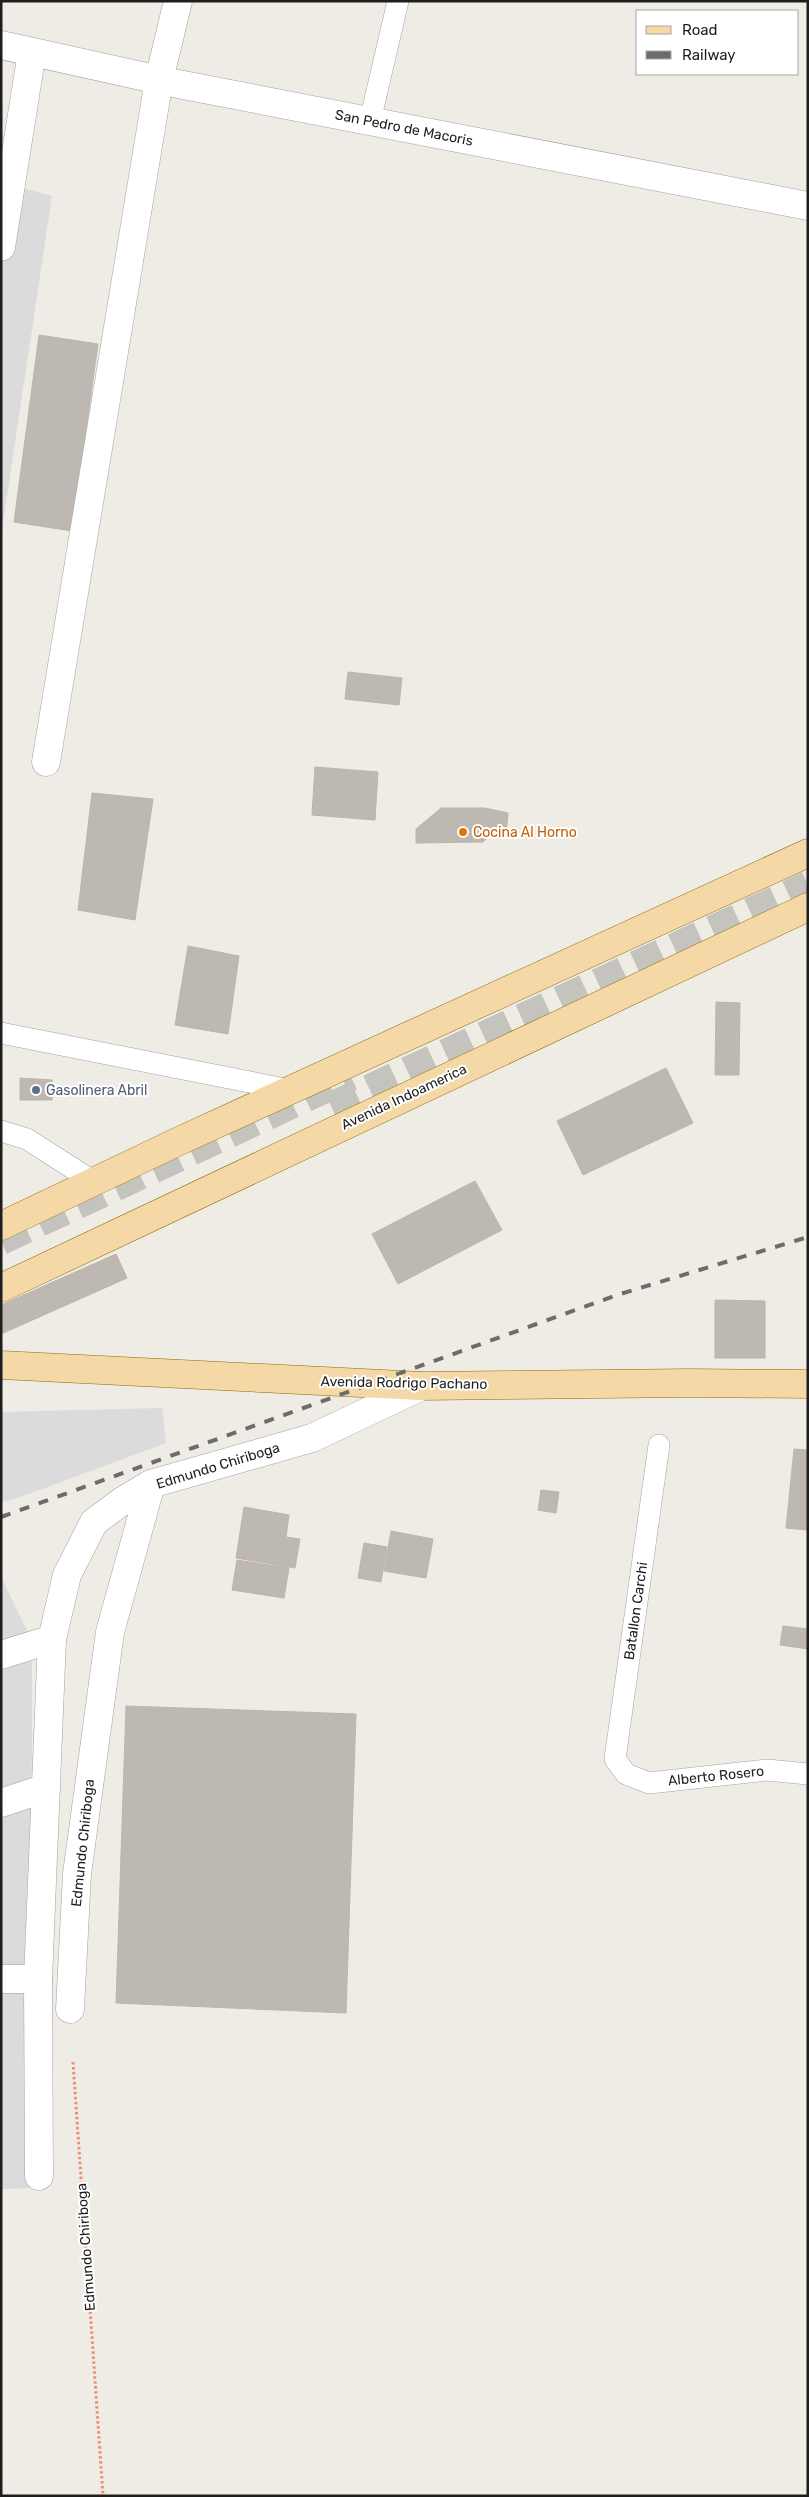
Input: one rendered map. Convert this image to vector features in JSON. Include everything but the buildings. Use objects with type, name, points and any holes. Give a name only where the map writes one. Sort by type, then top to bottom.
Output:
[{"type":"main road","points":[[1,1226],[290,1090],[808,853]]},
{"type":"main road","name":"Avenida Indoamerica","points":[[1,1288],[808,907]]},
{"type":"main road","name":"Avenida Rodrigo Pachano","points":[[1,1365],[422,1386],[690,1383],[808,1384]]},
{"type":"street","points":[[46,762],[159,80],[178,1]]},
{"type":"street","name":"San Pedro de Macoris","points":[[1,45],[159,80],[808,206]]},
{"type":"street","points":[[1,247],[32,52]]},
{"type":"street","name":"Edmundo Chiriboga","points":[[70,2009],[77,1874],[110,1632],[151,1484],[312,1438],[422,1386]]},
{"type":"street","points":[[40,2176],[38,1979],[52,1639],[67,1576],[94,1522],[124,1500],[151,1484]]},
{"type":"street","points":[[1,1655],[52,1639]]},
{"type":"street","points":[[1,1803],[46,1788]]},
{"type":"street","points":[[1,1979],[38,1979]]},
{"type":"lane","points":[[370,122],[398,1]]},
{"type":"lane","points":[[1,1033],[290,1090]]},
{"type":"lane","points":[[1,1131],[27,1138],[94,1182]]},
{"type":"lane","name":"Batallon Carchi","points":[[626,1774],[615,1759],[659,1445]]},
{"type":"lane","name":"Alberto Rosero","points":[[626,1774],[649,1783],[767,1770],[808,1774]]},
{"type":"path","name":"Edmundo Chiriboga","points":[[73,2059],[103,2496]]},
{"type":"shaded area","points":[[1,182],[52,196],[1,536]]},
{"type":"shaded area","points":[[162,1408],[166,1443],[18,1498],[1,1502],[1,1412]]},
{"type":"shaded area","points":[[1,1577],[32,1641],[31,2188],[1,2189]]},
{"type":"tunnel","points":[[331,1106],[808,885]]},
{"type":"tunnel","points":[[1,1241],[351,1077]]},
{"type":"railway","points":[[1,1517],[617,1295],[808,1237]]},
{"type":"place","name":"Cocina Al Horno","points":[[463,832]]},
{"type":"place","name":"Gasolinera Abril","points":[[36,1090]]}]
